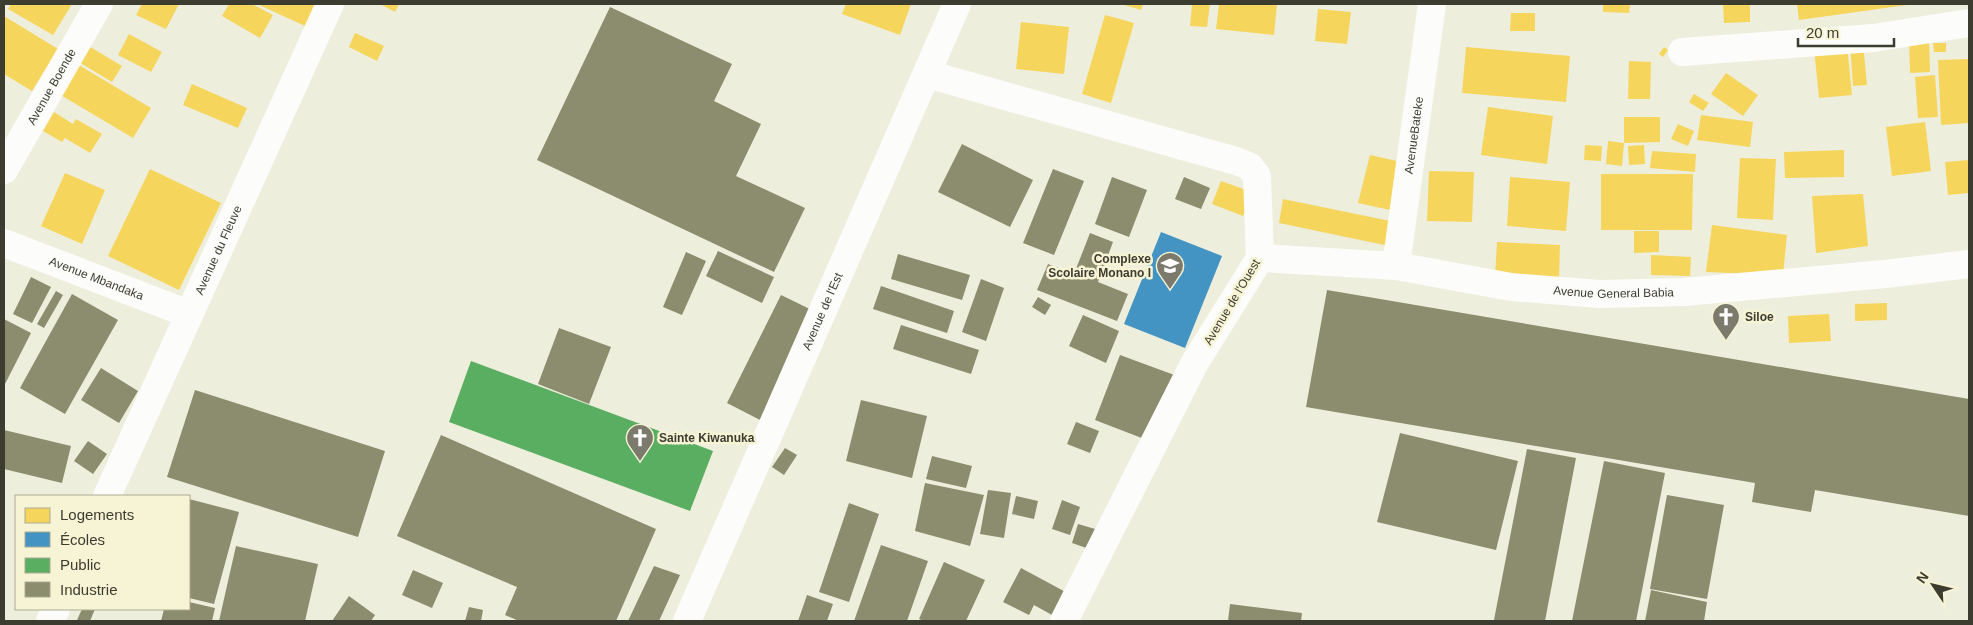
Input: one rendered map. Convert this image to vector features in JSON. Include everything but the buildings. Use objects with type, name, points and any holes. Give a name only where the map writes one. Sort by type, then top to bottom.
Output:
[{"type":"street","name":"Avenue Boende","points":[[4,170],[99,4]]},
{"type":"street","name":"Avenue du Fleuve","points":[[107,495],[330,4]]},
{"type":"street","name":"Avenue de l'Est","points":[[688,621],[957,4]]},
{"type":"street","name":"AvenueBateke","points":[[1396,266],[1432,4]]},
{"type":"street","points":[[1682,52],[1873,38],[1966,17]]},
{"type":"street","name":"Avenue de l'Ouest","points":[[927,74],[1236,161],[1249,166],[1257,176],[1260,258],[1194,364],[1064,621]]},
{"type":"street","name":"Avenue Mbandaka","points":[[4,243],[189,314]]},
{"type":"street","name":"Avenue General Babia","points":[[1260,258],[1396,266],[1511,287],[1600,294],[1684,292],[1886,274],[1969,264]]},
{"type":"place","name":"Complexe Scolaire Monano I","points":[[1170,290]]},
{"type":"place","name":"Siloe","points":[[1726,341]]},
{"type":"place","name":"Sainte Kiwanuka","points":[[640,462]]}]
